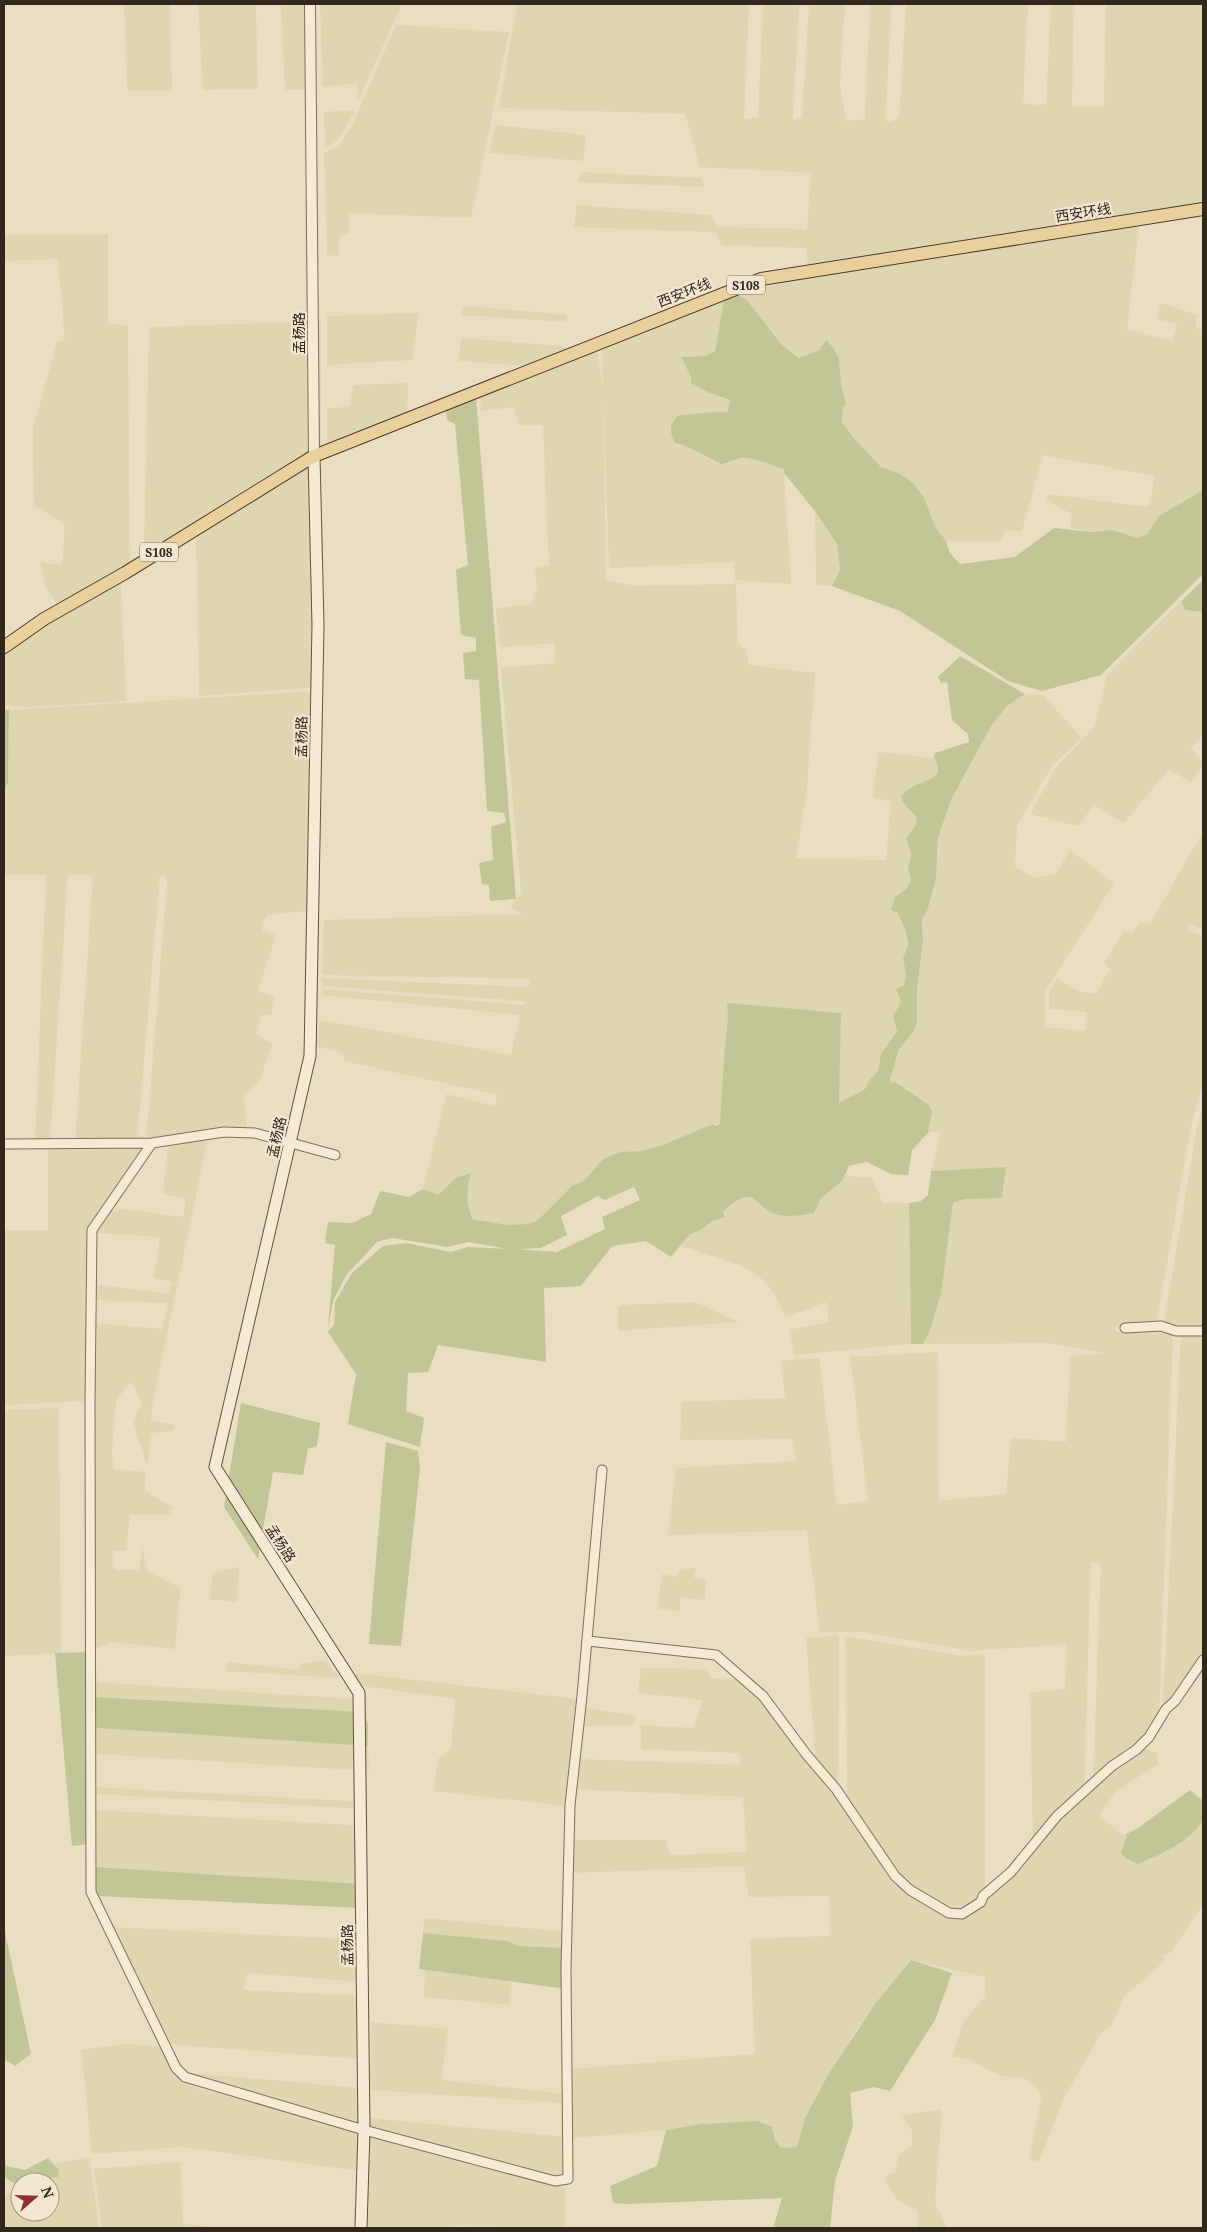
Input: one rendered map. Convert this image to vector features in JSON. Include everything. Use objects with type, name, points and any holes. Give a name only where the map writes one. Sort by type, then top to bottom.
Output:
[{"type":"main road","name":"西安环线","points":[[314,456],[762,279],[1203,209]]},
{"type":"main road","name":"S108","points":[[4,646],[44,619],[125,573],[314,456]]},
{"type":"main road","name":"孟杨路","points":[[314,456],[318,625],[310,1056],[214,1467],[359,1693],[364,2130],[361,2228]]},
{"type":"street","name":"孟杨路","points":[[310,4],[314,456]]},
{"type":"street","points":[[4,1144],[152,1143],[224,1132],[255,1133],[335,1155]]},
{"type":"street","points":[[152,1143],[92,1230],[90,1403],[92,1589],[90,1735],[91,1892],[176,2068],[185,2077],[364,2130],[555,2181],[568,2179],[566,1968],[570,1806],[588,1641],[602,1470]]},
{"type":"street","points":[[1125,1328],[1161,1326],[1176,1331],[1203,1331]]},
{"type":"street","points":[[588,1641],[716,1655],[763,1696],[806,1754],[836,1789],[895,1876],[910,1890],[949,1913],[962,1914],[981,1902],[983,1896],[1011,1872],[1057,1816],[1112,1766],[1136,1750],[1149,1737],[1166,1709],[1175,1701],[1203,1660]]},
{"type":"shaded area","points":[[124,4],[170,4],[172,91],[127,90]]},
{"type":"shaded area","points":[[198,4],[256,4],[258,89],[203,90]]},
{"type":"shaded area","points":[[281,4],[313,4],[316,90],[285,90]]},
{"type":"shaded area","points":[[320,4],[402,4],[358,101],[357,83],[323,87]]},
{"type":"shaded area","points":[[517,4],[749,4],[744,119],[758,117],[763,4],[799,4],[793,120],[802,118],[809,4],[845,4],[840,84],[846,121],[865,119],[870,4],[892,4],[885,120],[890,122],[899,118],[906,4],[1028,4],[1023,103],[1037,105],[1046,104],[1051,4],[1074,4],[1072,107],[1104,107],[1106,4],[1203,4],[1203,204],[808,266],[806,248],[722,245],[715,232],[574,227],[577,205],[710,215],[719,227],[807,229],[811,173],[700,167],[685,114],[499,108]]},
{"type":"shaded area","points":[[396,25],[509,32],[471,218],[349,213],[349,234],[339,236],[339,256],[327,255],[324,153],[338,146],[351,128]]},
{"type":"shaded area","points":[[355,110],[339,139],[325,148],[324,112]]},
{"type":"shaded area","points":[[496,125],[586,135],[583,161],[489,153]]},
{"type":"shaded area","points":[[581,172],[701,178],[704,187],[578,182]]},
{"type":"shaded area","points":[[1139,226],[1127,329],[1172,341],[1177,324],[1157,319],[1160,303],[1197,315],[1196,328],[1203,330],[1203,490],[1159,516],[1147,534],[1138,538],[1112,530],[1092,532],[1070,528],[1072,514],[1047,501],[1047,494],[1149,507],[1155,476],[1043,455],[1022,531],[1004,531],[1001,541],[946,541],[935,526],[922,496],[898,473],[880,466],[842,422],[843,409],[846,404],[841,383],[839,359],[819,350],[799,358],[780,343],[737,295],[815,273]]},
{"type":"shaded area","points":[[108,234],[108,324],[128,325],[130,562],[58,605],[46,588],[40,562],[62,565],[65,525],[34,505],[33,429],[57,342],[65,340],[58,259],[4,261],[4,235]]},
{"type":"shaded area","points":[[724,300],[715,351],[705,356],[681,357],[691,377],[716,396],[730,400],[730,408],[722,413],[679,415],[675,443],[683,445],[713,461],[727,464],[736,459],[755,459],[784,469],[791,584],[735,580],[734,562],[609,568],[603,393],[606,580],[634,586],[736,584],[738,643],[746,650],[749,665],[815,673],[807,790],[796,858],[886,860],[891,802],[873,797],[878,752],[934,758],[938,766],[938,773],[922,784],[909,788],[903,804],[911,809],[917,822],[906,838],[911,853],[908,869],[911,880],[907,888],[895,897],[908,944],[903,959],[906,974],[901,1003],[893,1016],[897,1030],[881,1054],[878,1071],[865,1089],[839,1103],[727,1004],[728,1017],[720,1124],[713,1124],[660,1146],[640,1151],[620,1152],[603,1159],[585,1180],[572,1186],[538,1220],[528,1224],[508,1225],[472,1219],[467,1204],[466,1188],[470,1174],[447,1185],[438,1195],[423,1189],[446,1094],[494,1106],[498,1095],[344,1061],[343,1053],[316,1046],[320,1020],[511,1055],[520,1015],[323,995],[321,989],[524,1005],[525,1001],[322,986],[321,978],[528,987],[531,979],[322,975],[324,920],[522,914],[510,907],[521,893],[501,668],[555,663],[555,643],[500,647],[496,608],[532,604],[537,587],[535,568],[549,566],[543,425],[519,425],[514,407],[481,411],[480,397],[597,348],[603,388],[602,347]]},
{"type":"shaded area","points":[[463,307],[567,315],[566,322],[462,315]]},
{"type":"shaded area","points":[[419,313],[412,360],[327,365],[327,316]]},
{"type":"shaded area","points":[[321,321],[321,451],[144,555],[149,327]]},
{"type":"shaded area","points":[[461,338],[564,346],[563,352],[527,366],[459,361]]},
{"type":"shaded area","points":[[408,383],[407,414],[327,447],[327,408],[350,407],[353,385]]},
{"type":"shaded area","points":[[320,462],[317,687],[199,696],[196,535]]},
{"type":"shaded area","points":[[815,511],[837,544],[840,570],[832,586],[816,585]]},
{"type":"shaded area","points":[[121,579],[126,701],[30,707],[4,705],[4,651]]},
{"type":"shaded area","points":[[1181,601],[1185,610],[1203,612],[1203,735],[1191,748],[1203,763],[1203,766],[1190,782],[1169,769],[1124,823],[1094,805],[1078,826],[1030,814],[1056,767],[1095,726],[1107,675]]},
{"type":"shaded area","points":[[317,691],[315,910],[268,915],[264,920],[262,931],[276,935],[258,991],[275,997],[271,1014],[261,1015],[256,1034],[272,1044],[259,1082],[243,1096],[248,1134],[146,1143],[167,882],[166,876],[160,875],[137,1144],[75,1143],[93,876],[68,874],[50,1142],[35,1144],[46,875],[4,875],[4,790],[8,783],[9,710]]},
{"type":"shaded area","points":[[1025,694],[1043,695],[1082,738],[1053,764],[1017,826],[1015,867],[1033,877],[1055,875],[1070,850],[1114,883],[1045,992],[1045,1027],[1085,1031],[1087,1012],[1049,1009],[1049,992],[1057,978],[1078,991],[1096,994],[1110,969],[1104,963],[1124,931],[1132,933],[1140,923],[1150,924],[1203,832],[1203,929],[1190,925],[1188,930],[1203,936],[1203,1084],[1191,1126],[1156,1326],[1114,1327],[1115,1331],[1173,1333],[1159,1717],[1147,1736],[1093,1781],[1101,1564],[1091,1562],[1084,1789],[1033,1846],[1030,1693],[1065,1689],[1067,1644],[970,1651],[861,1632],[820,1632],[807,1530],[668,1535],[676,1468],[796,1461],[792,1439],[680,1440],[682,1402],[785,1398],[781,1361],[819,1358],[837,1505],[868,1501],[850,1357],[938,1352],[939,1501],[1006,1494],[1011,1438],[1066,1442],[1070,1356],[1105,1353],[1048,1343],[923,1344],[929,1333],[947,1253],[953,1203],[964,1199],[1002,1197],[1006,1167],[931,1171],[941,1131],[928,1133],[931,1111],[891,1083],[890,1080],[899,1049],[914,1031],[917,1023],[917,991],[924,927],[922,920],[928,908],[939,852],[938,838],[951,800],[991,726],[1007,706]]},
{"type":"shaded area","points":[[1203,1105],[1203,1328],[1163,1327],[1197,1128]]},
{"type":"shaded area","points":[[208,1138],[152,1408],[151,1421],[175,1425],[173,1431],[151,1433],[147,1466],[133,1422],[142,1402],[131,1382],[116,1400],[112,1451],[113,1469],[146,1472],[145,1491],[173,1507],[170,1515],[130,1515],[126,1551],[113,1551],[112,1564],[115,1570],[139,1570],[142,1543],[147,1571],[181,1588],[175,1649],[112,1642],[94,1649],[95,1323],[162,1329],[168,1303],[94,1300],[93,1284],[169,1294],[172,1282],[154,1278],[160,1237],[96,1233],[106,1213],[122,1209],[183,1217],[186,1199],[163,1194],[168,1145]]},
{"type":"shaded area","points":[[48,1148],[146,1148],[97,1218],[88,1401],[4,1405],[4,1230],[48,1230]]},
{"type":"shaded area","points":[[844,1176],[872,1178],[883,1203],[909,1203],[911,1344],[794,1355],[789,1330],[829,1322],[827,1302],[785,1317],[775,1294],[760,1277],[740,1265],[681,1246],[689,1235],[702,1229],[712,1221],[725,1217],[723,1212],[733,1203],[745,1197],[754,1197],[773,1213],[783,1216],[814,1213],[821,1198],[842,1181]]},
{"type":"shaded area","points":[[695,1302],[739,1322],[618,1331],[618,1307],[622,1305]]},
{"type":"shaded area","points":[[1181,1334],[1203,1336],[1203,1659],[1171,1702],[1163,1704]]},
{"type":"shaded area","points":[[59,1408],[61,1653],[4,1656],[4,1410]]},
{"type":"shaded area","points":[[239,1567],[237,1602],[209,1599],[213,1573]]},
{"type":"shaded area","points":[[696,1568],[694,1578],[706,1580],[705,1600],[681,1597],[679,1611],[658,1609],[662,1574],[677,1577],[681,1569]]},
{"type":"shaded area","points":[[839,1635],[838,1789],[901,1884],[945,1915],[968,1914],[995,1892],[1061,1817],[1120,1761],[1141,1748],[1156,1752],[1158,1764],[1115,1792],[1099,1815],[1123,1836],[1128,1835],[1137,1864],[1149,1860],[1176,1844],[1198,1827],[1203,1819],[1203,1905],[1170,1953],[1161,1957],[1165,1961],[1124,1996],[1111,2026],[1101,2033],[1063,2100],[1039,2162],[1029,2159],[1042,2096],[1038,2089],[1024,2078],[1000,2076],[968,2059],[952,2057],[963,2023],[985,1996],[985,1977],[911,1960],[854,2033],[805,2118],[797,2147],[781,2148],[775,2140],[772,2127],[708,2123],[666,2130],[573,2138],[572,2069],[755,2054],[750,1939],[830,1936],[829,1896],[749,1897],[744,1866],[571,1873],[572,1840],[666,1840],[670,1855],[747,1852],[743,1797],[574,1789],[578,1759],[741,1765],[739,1753],[641,1749],[641,1725],[694,1728],[703,1700],[638,1693],[641,1668],[707,1669],[711,1678],[740,1679],[770,1707],[816,1763],[806,1638]]},
{"type":"shaded area","points":[[845,1636],[963,1656],[985,1654],[985,1897],[965,1912],[951,1913],[896,1875],[847,1802]]},
{"type":"shaded area","points":[[325,1661],[340,1678],[227,1671],[228,1662],[298,1670],[301,1663]]},
{"type":"shaded area","points":[[346,1672],[578,1699],[568,1806],[434,1791],[438,1759],[451,1749],[455,1699],[355,1685]]},
{"type":"shaded area","points":[[94,1682],[354,1699],[363,1712],[95,1697]]},
{"type":"shaded area","points":[[585,1708],[636,1716],[634,1725],[582,1726]]},
{"type":"shaded area","points":[[95,1728],[368,1746],[369,1771],[95,1754]]},
{"type":"shaded area","points":[[95,1787],[367,1802],[367,1809],[95,1794]]},
{"type":"shaded area","points":[[96,1810],[366,1826],[364,1884],[95,1867]]},
{"type":"shaded area","points":[[424,1918],[565,1932],[566,1948],[519,1946],[508,1941],[423,1933]]},
{"type":"shaded area","points":[[110,1927],[364,1940],[362,1982],[247,1973],[244,1990],[361,1996],[361,2059],[167,2044]]},
{"type":"shaded area","points":[[425,1970],[512,1982],[509,2005],[424,1997]]},
{"type":"shaded area","points":[[371,2022],[448,2029],[442,2080],[567,2094],[567,2103],[370,2090]]},
{"type":"shaded area","points":[[124,2044],[157,2046],[166,2052],[180,2079],[197,2088],[360,2131],[360,2171],[183,2147],[92,2154],[81,2050]]},
{"type":"shaded area","points":[[180,2072],[360,2088],[361,2126]]},
{"type":"shaded area","points":[[942,2109],[935,2203],[947,2228],[918,2228],[917,2210],[897,2200],[884,2178],[895,2172],[899,2155],[912,2145],[912,2131],[902,2115]]},
{"type":"shaded area","points":[[369,2118],[566,2137],[568,2179],[559,2183],[370,2129]]},
{"type":"shaded area","points":[[370,2134],[565,2187],[565,2228],[453,2226],[452,2228],[367,2228]]},
{"type":"shaded area","points":[[89,2157],[99,2228],[4,2228],[4,2196],[10,2193],[10,2222],[60,2222],[60,2172],[56,2172],[59,2170],[55,2164]]},
{"type":"shaded area","points":[[180,2162],[183,2224],[230,2228],[102,2228],[94,2169]]},
{"type":"green space","points":[[737,295],[747,300],[780,343],[799,358],[819,350],[826,340],[833,347],[839,359],[841,383],[846,404],[843,409],[842,422],[880,466],[898,473],[912,482],[923,496],[935,526],[946,541],[950,553],[960,564],[1015,557],[1054,528],[1092,532],[1112,530],[1138,538],[1147,534],[1159,516],[1203,490],[1203,574],[1101,675],[1042,691],[1008,681],[900,611],[832,586],[840,570],[837,544],[815,511],[784,473],[784,469],[749,458],[737,459],[721,464],[683,445],[675,443],[672,435],[673,421],[679,415],[728,411],[730,400],[710,393],[691,383],[691,377],[681,357],[705,356],[715,351],[724,300]]},
{"type":"green space","points":[[476,397],[516,899],[490,901],[489,885],[482,884],[479,863],[493,860],[491,827],[506,822],[504,813],[487,811],[479,680],[465,679],[463,653],[476,651],[476,638],[461,635],[456,570],[468,565],[455,424],[447,420],[446,411]]},
{"type":"green space","points":[[1203,580],[1203,612],[1185,610],[1181,601]]},
{"type":"green space","points":[[960,656],[1025,694],[1007,706],[991,726],[951,800],[938,838],[936,878],[928,908],[922,920],[923,940],[917,991],[917,1023],[914,1031],[899,1049],[890,1080],[891,1083],[895,1082],[929,1105],[932,1111],[928,1133],[912,1150],[908,1175],[891,1174],[867,1162],[849,1166],[842,1181],[821,1198],[814,1213],[785,1216],[775,1214],[752,1198],[742,1198],[723,1212],[725,1217],[712,1221],[702,1229],[689,1235],[671,1257],[646,1241],[612,1246],[581,1286],[544,1288],[546,1362],[438,1345],[428,1372],[408,1373],[406,1411],[424,1418],[420,1447],[348,1424],[356,1374],[328,1332],[334,1325],[335,1302],[352,1273],[383,1246],[406,1243],[451,1252],[468,1247],[508,1249],[468,1242],[448,1247],[392,1238],[377,1242],[347,1274],[334,1299],[328,1326],[335,1245],[325,1243],[328,1222],[352,1223],[371,1214],[380,1191],[409,1197],[423,1189],[438,1195],[456,1178],[471,1173],[467,1196],[472,1219],[508,1225],[528,1224],[538,1220],[572,1186],[585,1180],[603,1159],[620,1152],[640,1151],[660,1146],[713,1124],[714,1126],[720,1124],[728,1017],[727,1003],[841,1013],[839,1103],[865,1089],[878,1071],[881,1054],[897,1031],[893,1016],[901,1002],[896,989],[904,985],[906,974],[903,959],[908,944],[906,933],[898,913],[891,910],[895,897],[907,888],[911,880],[908,869],[911,853],[906,838],[913,830],[916,819],[901,797],[909,789],[929,780],[938,773],[938,766],[934,758],[935,753],[969,742],[968,734],[952,720],[947,682],[941,683],[938,677]],"holes":[[[634,1187],[640,1200],[602,1217],[605,1229],[557,1252],[516,1249],[541,1248],[567,1235],[561,1216],[598,1196],[605,1200]]]},
{"type":"green space","points":[[4,710],[9,710],[8,783],[4,790]]},
{"type":"green space","points":[[1006,1167],[1002,1198],[964,1199],[953,1203],[941,1294],[929,1333],[923,1344],[911,1344],[909,1203],[921,1201],[928,1195],[931,1171]]},
{"type":"green space","points":[[241,1403],[320,1423],[317,1446],[308,1449],[303,1475],[273,1472],[258,1559],[224,1507]]},
{"type":"green space","points":[[386,1442],[418,1451],[420,1468],[401,1646],[369,1644]]},
{"type":"green space","points":[[90,1652],[91,1844],[72,1846],[55,1653]]},
{"type":"green space","points":[[95,1697],[363,1712],[368,1724],[368,1746],[95,1728]]},
{"type":"green space","points":[[1190,1790],[1203,1801],[1204,1811],[1198,1828],[1183,1841],[1163,1853],[1137,1864],[1121,1853],[1127,1835],[1123,1836],[1138,1828]]},
{"type":"green space","points":[[95,1867],[364,1884],[362,1908],[96,1896]]},
{"type":"green space","points":[[4,1927],[31,2054],[15,2066],[4,2059]]},
{"type":"green space","points":[[423,1933],[508,1941],[519,1946],[566,1948],[566,1989],[419,1969]]},
{"type":"green space","points":[[911,1960],[952,1973],[935,2020],[890,2091],[874,2087],[850,2093],[853,2126],[835,2181],[830,2228],[773,2228],[782,2198],[613,2203],[610,2186],[657,2166],[666,2130],[701,2124],[758,2121],[772,2127],[775,2140],[781,2148],[797,2147],[805,2118],[828,2075],[875,2004]]},
{"type":"green space","points":[[48,2158],[59,2170],[59,2172],[10,2172],[10,2181],[4,2177],[4,2159],[6,2166],[25,2170]]}]
